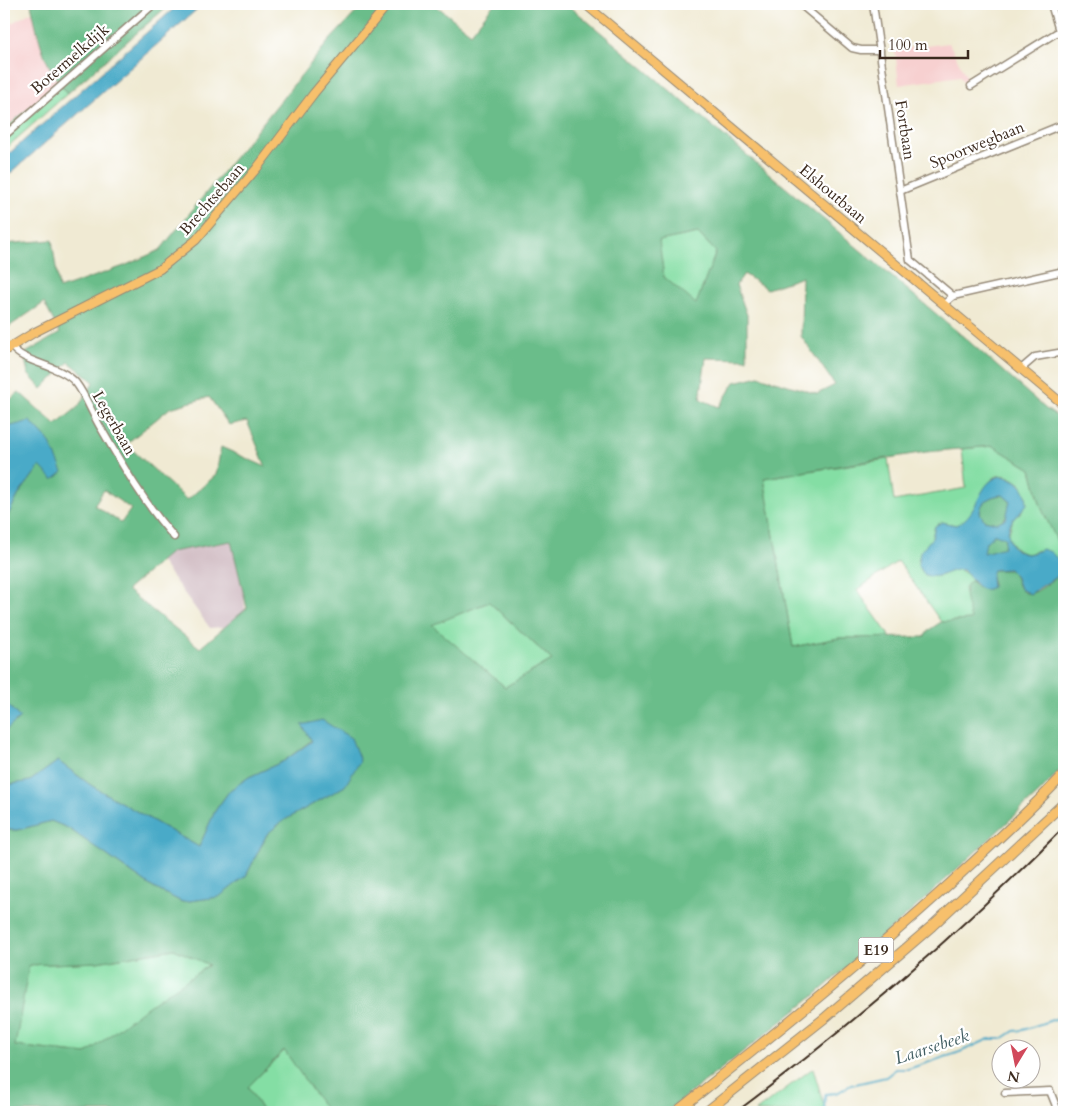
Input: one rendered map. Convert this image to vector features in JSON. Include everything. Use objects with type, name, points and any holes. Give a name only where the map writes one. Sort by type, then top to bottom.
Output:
[{"type":"highway","name":"E19","points":[[676,1112],[817,1000],[912,918],[1043,797],[1064,774]]},
{"type":"highway","name":"E19","points":[[706,1112],[826,1016],[932,926],[1064,803]]},
{"type":"main road","name":"Brechtsebaan","points":[[4,351],[160,269],[196,240],[257,168],[314,93],[388,4]]},
{"type":"main road","name":"Elshoutbaan","points":[[585,4],[1064,405]]},
{"type":"street","name":"Botermelkdijk","points":[[4,136],[154,4]]},
{"type":"street","points":[[800,4],[852,48],[880,50]]},
{"type":"street","name":"Fortbaan","points":[[874,4],[910,260],[953,296]]},
{"type":"street","points":[[972,86],[1062,29],[1052,4]]},
{"type":"street","name":"Spoorwegbaan","points":[[900,191],[1064,124]]},
{"type":"street","points":[[944,304],[953,296],[1064,271]]},
{"type":"street","name":"Legerbaan","points":[[11,346],[16,352],[51,366],[76,383],[134,486],[154,514],[174,537]]},
{"type":"street","points":[[1021,369],[1036,357],[1064,352]]},
{"type":"street","points":[[1005,1093],[1050,1091],[1055,1109],[1064,1103]]},
{"type":"shaded area","points":[[41,7],[43,55],[58,83],[4,130],[4,27]]},
{"type":"shaded area","points":[[949,43],[969,82],[964,84],[960,76],[899,85],[895,50]]},
{"type":"shaded area","points":[[234,539],[242,568],[246,625],[210,628],[158,558],[168,548]]},
{"type":"green space","points":[[31,4],[170,4],[68,93],[47,62]]},
{"type":"green space","points":[[364,4],[434,4],[471,33],[494,4],[567,4],[965,338],[1046,409],[1064,421],[1064,556],[1041,507],[1031,469],[993,446],[926,452],[764,478],[793,647],[839,638],[924,637],[929,630],[941,622],[971,620],[965,594],[967,584],[971,581],[979,588],[989,589],[993,584],[991,576],[993,570],[1011,570],[1020,589],[1027,593],[1038,591],[1054,579],[1064,575],[1064,766],[1039,793],[916,907],[814,996],[666,1112],[327,1112],[284,1050],[248,1087],[263,1112],[4,1112],[4,830],[18,830],[51,821],[68,828],[152,887],[182,902],[218,897],[246,876],[267,834],[283,821],[345,786],[303,725],[312,740],[284,761],[249,777],[230,790],[215,811],[199,847],[92,786],[58,761],[30,781],[7,785],[4,783],[4,737],[6,730],[20,718],[4,701],[4,523],[19,494],[40,466],[63,472],[6,426],[4,428],[4,405],[19,392],[56,425],[78,407],[94,382],[69,362],[42,389],[28,374],[24,354],[60,333],[44,303],[4,330],[4,244],[52,240],[59,289],[124,266],[160,250],[328,42]],"holes":[[[698,233],[716,252],[696,304],[664,277],[659,241]],[[744,274],[767,289],[802,277],[801,336],[835,385],[817,394],[759,376],[735,382],[719,407],[700,399],[706,358],[747,359],[747,315],[736,285]],[[209,397],[229,425],[247,421],[266,467],[221,447],[216,475],[187,500],[126,444],[170,408]],[[104,490],[131,509],[121,523],[94,505]],[[231,541],[247,608],[200,648],[127,590],[171,552]],[[489,602],[552,660],[505,687],[432,625]],[[174,949],[209,965],[141,1011],[86,1054],[15,1046],[29,965],[97,962]]]},
{"type":"green space","points":[[58,83],[68,93],[4,150],[4,130]]},
{"type":"green space","points":[[698,233],[716,252],[696,305],[664,277],[658,241]]},
{"type":"green space","points":[[993,446],[1031,469],[1041,507],[1063,553],[1064,566],[1037,550],[1032,553],[1023,553],[1012,545],[1008,536],[1013,519],[1022,511],[1022,485],[1010,477],[1001,475],[994,478],[988,484],[975,510],[966,520],[956,525],[942,522],[935,526],[931,539],[918,561],[920,570],[934,576],[959,569],[968,575],[974,583],[971,581],[964,589],[972,620],[941,622],[898,561],[857,590],[891,638],[839,638],[793,647],[764,478],[888,459],[894,501],[966,488],[962,449]]},
{"type":"green space","points":[[1003,495],[1010,501],[1010,508],[1005,517],[997,523],[984,520],[980,513],[984,502],[995,496]]},
{"type":"green space","points":[[999,534],[1005,538],[1004,548],[983,553],[984,546],[989,537]]},
{"type":"green space","points":[[489,602],[552,660],[505,687],[431,625]]},
{"type":"green space","points":[[174,949],[210,964],[142,1011],[86,1054],[14,1046],[28,965],[97,962]]},
{"type":"green space","points":[[285,1050],[327,1112],[263,1112],[248,1087]]},
{"type":"green space","points":[[813,1068],[826,1112],[755,1112]]},
{"type":"water","points":[[179,4],[203,4],[4,179],[4,158]]},
{"type":"water","points":[[30,421],[49,441],[63,472],[53,480],[40,466],[19,494],[4,523],[4,428]]},
{"type":"water","points":[[1001,476],[1016,481],[1023,488],[1027,498],[1027,504],[1010,525],[1008,534],[1014,548],[1027,554],[1042,549],[1051,552],[1064,566],[1064,575],[1056,577],[1030,594],[1020,589],[1015,575],[1009,569],[993,570],[991,576],[992,587],[983,589],[963,570],[953,571],[940,576],[930,576],[925,575],[918,566],[920,552],[932,538],[935,526],[942,522],[956,525],[964,520],[975,506],[982,491],[993,479]],"holes":[[[1003,495],[1010,501],[1006,518],[997,523],[984,520],[980,513],[984,502],[995,496]],[[995,534],[1005,538],[1004,547],[984,553],[986,542]]]},
{"type":"water","points":[[4,701],[20,718],[6,730],[4,737]]},
{"type":"water","points":[[322,720],[351,738],[360,761],[345,786],[283,821],[267,834],[246,876],[219,897],[182,902],[152,887],[68,828],[51,821],[18,830],[4,830],[4,783],[7,785],[30,781],[58,761],[92,786],[199,847],[215,811],[230,790],[249,777],[284,761],[312,741],[302,725]]},
{"type":"waterway","name":"Laarsebeek","points":[[824,1112],[825,1094],[837,1093],[851,1085],[886,1077],[896,1069],[908,1069],[960,1052],[989,1039],[1002,1039],[1014,1031],[1023,1030],[1064,1016]]},
{"type":"railway","points":[[736,1112],[822,1045],[905,976],[986,903],[1064,827]]}]
